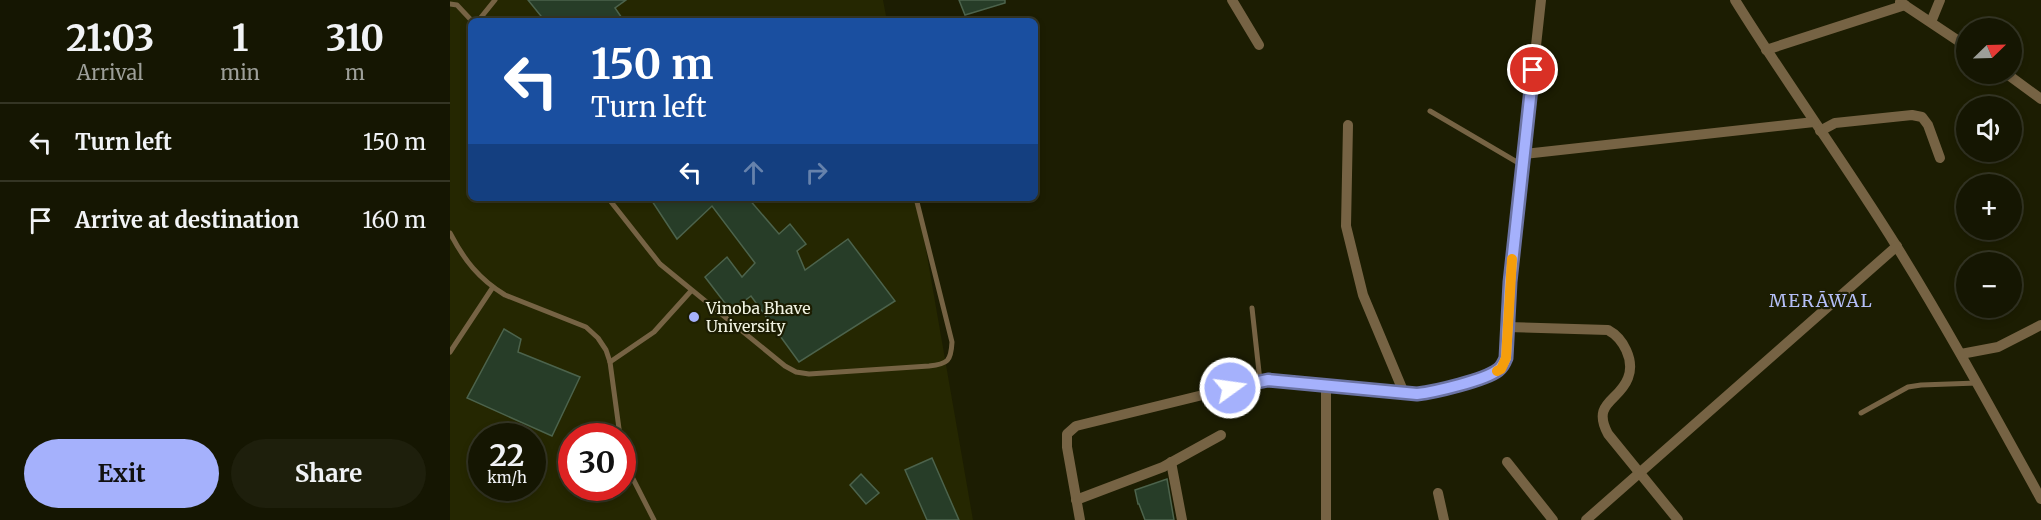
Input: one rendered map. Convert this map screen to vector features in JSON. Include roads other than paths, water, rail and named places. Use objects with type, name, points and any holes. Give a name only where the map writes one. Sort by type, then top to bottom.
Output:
[{"type":"street","points":[[1232,0],[1259,45]]},
{"type":"street","points":[[1736,0],[1766,50],[1897,246],[1961,354],[2041,499]]},
{"type":"street","points":[[1932,22],[1940,0]]},
{"type":"street","points":[[1080,520],[1067,447],[1067,434],[1076,426],[1260,381],[1404,393],[1433,393],[1490,375],[1501,369],[1506,358],[1510,282],[1539,2]]},
{"type":"street","points":[[1766,50],[1901,2],[1956,39]]},
{"type":"street","points":[[2021,84],[2041,99]]},
{"type":"street","points":[[1523,160],[1912,115],[1922,117],[1928,125],[1940,158]]},
{"type":"street","points":[[1348,126],[1346,226],[1363,295],[1404,393]]},
{"type":"street","points":[[1586,520],[1897,246]]},
{"type":"street","points":[[1961,354],[1998,347],[2041,325]]},
{"type":"street","points":[[1507,327],[1608,330],[1619,336],[1626,348],[1628,379],[1603,409],[1602,422],[1608,434],[1639,474],[1678,520]]},
{"type":"street","points":[[1326,385],[1326,520]]},
{"type":"street","points":[[1076,500],[1136,478],[1221,435]]},
{"type":"street","points":[[1171,462],[1182,520]]},
{"type":"street","points":[[1507,462],[1553,520]]},
{"type":"street","points":[[1438,493],[1444,520]]},
{"type":"lane","points":[[480,18],[495,0]]},
{"type":"lane","points":[[450,4],[457,5],[469,18]]},
{"type":"lane","points":[[1430,111],[1523,160]]},
{"type":"lane","points":[[610,201],[660,264],[691,291],[785,366],[796,372],[809,374],[942,364],[948,361],[952,353],[952,342],[917,201]]},
{"type":"lane","points":[[450,233],[463,258],[480,277],[493,287],[505,295],[586,327],[598,338],[610,362],[618,423]]},
{"type":"lane","points":[[450,352],[493,287]]},
{"type":"lane","points":[[610,362],[654,332],[691,291]]},
{"type":"lane","points":[[1252,308],[1260,381]]},
{"type":"lane","points":[[1861,413],[1908,387],[1977,384]]},
{"type":"lane","points":[[636,485],[654,520]]},
{"type":"place","name":"Vinoba Bhave University","points":[[694,317]]},
{"type":"district","name":"MERĀWAL","points":[[1821,301]]}]
